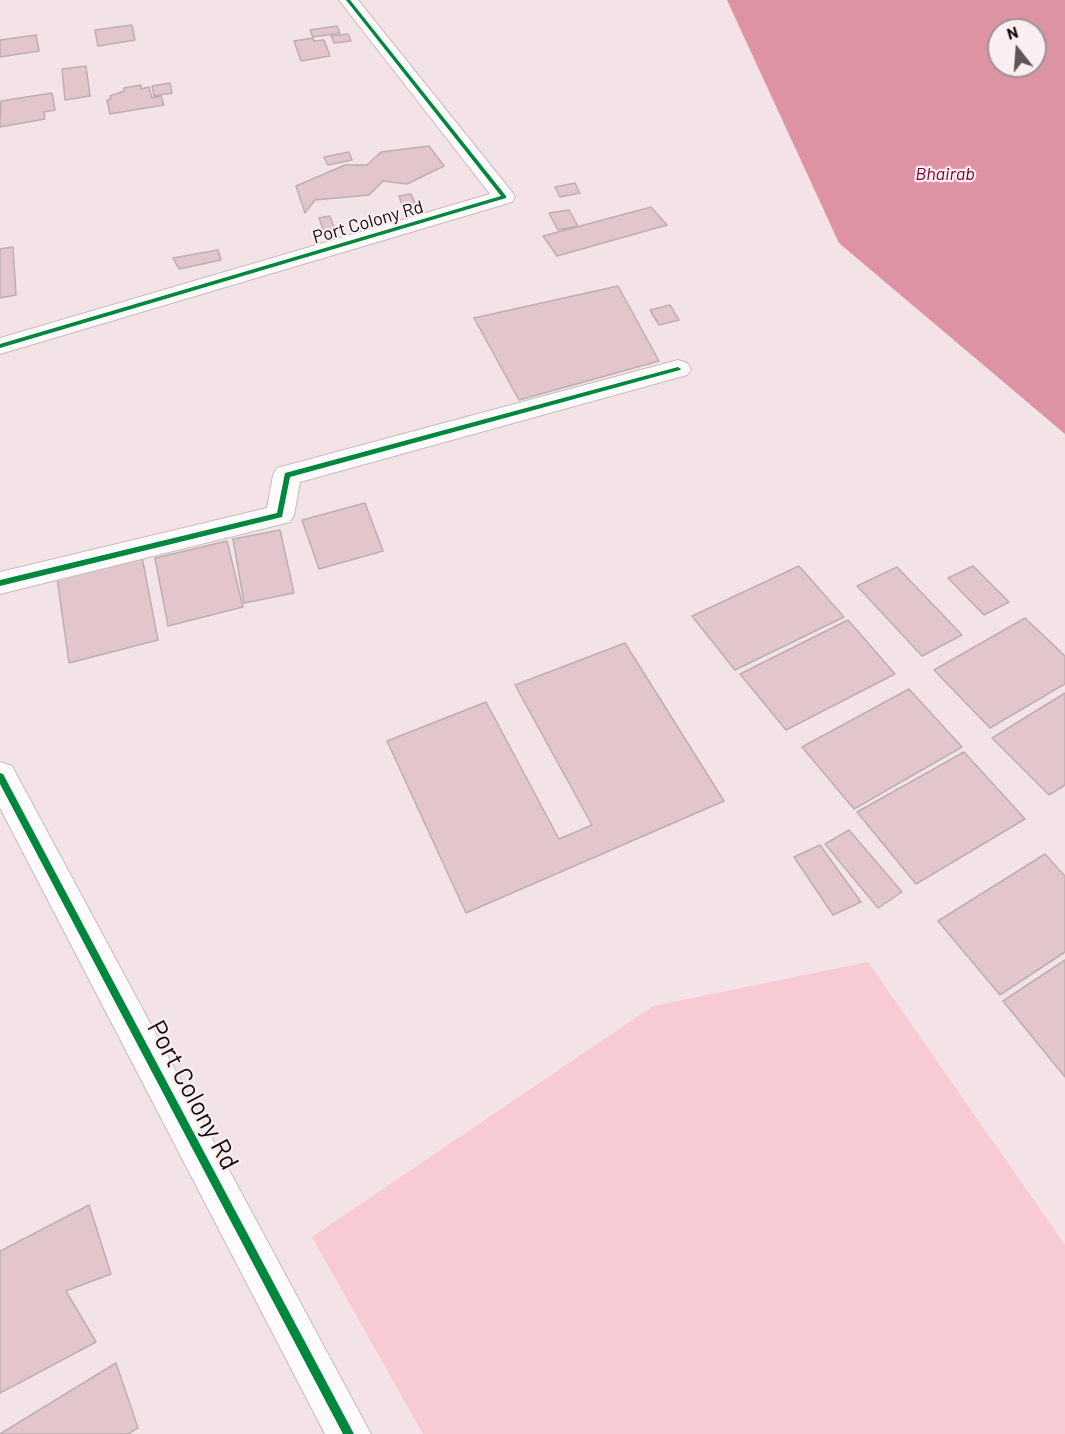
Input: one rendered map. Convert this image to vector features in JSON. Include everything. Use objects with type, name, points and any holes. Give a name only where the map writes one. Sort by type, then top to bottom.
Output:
[{"type":"street","name":"Port Colony Rd","points":[[0,346],[504,197],[348,0]]},
{"type":"street","points":[[0,583],[280,514],[287,475],[678,369]]},
{"type":"street","name":"Port Colony Rd","points":[[0,776],[349,1434]]},
{"type":"shaded area","points":[[868,962],[1065,1245],[1065,1434],[423,1434],[312,1237],[653,1006]]},
{"type":"water","name":"Bhairab","points":[[727,0],[1065,0],[1065,434],[839,243]]},
{"type":"building","points":[[132,25],[135,40],[98,46],[95,30]]},
{"type":"building","points":[[337,26],[340,33],[313,37],[310,30]]},
{"type":"building","points":[[348,34],[351,41],[334,43],[331,36]]},
{"type":"building","points":[[36,35],[39,51],[0,57],[0,40]]},
{"type":"building","points":[[313,38],[314,41],[324,40],[330,56],[301,61],[294,41]]},
{"type":"building","points":[[86,66],[90,96],[65,100],[62,69]]},
{"type":"building","points":[[170,83],[172,93],[154,96],[152,86]]},
{"type":"building","points":[[141,85],[141,89],[149,87],[152,98],[161,96],[164,105],[110,114],[107,100],[111,99],[110,96],[124,91],[124,88]]},
{"type":"building","points":[[52,93],[55,110],[44,112],[45,119],[0,127],[1,101]]},
{"type":"building","points":[[429,146],[444,166],[407,184],[383,181],[369,195],[315,200],[305,213],[296,186],[345,165],[367,165],[381,152]]},
{"type":"building","points":[[349,152],[352,160],[328,165],[324,157]]},
{"type":"building","points":[[575,183],[580,193],[560,197],[555,187]]},
{"type":"building","points":[[411,194],[417,208],[404,211],[399,196]]},
{"type":"building","points":[[651,207],[667,225],[557,256],[543,236]]},
{"type":"building","points":[[569,210],[578,226],[558,230],[549,213]]},
{"type":"building","points":[[330,216],[336,233],[325,235],[319,218]]},
{"type":"building","points":[[13,247],[16,295],[0,298],[0,249]]},
{"type":"building","points":[[218,250],[221,260],[179,269],[173,258]]},
{"type":"building","points":[[618,286],[659,361],[519,400],[474,318]]},
{"type":"building","points":[[670,305],[679,320],[659,325],[650,310]]},
{"type":"building","points":[[365,503],[383,551],[319,569],[302,520]]},
{"type":"building","points":[[280,530],[294,593],[244,603],[233,539]]},
{"type":"building","points":[[227,541],[243,607],[168,626],[155,558]]},
{"type":"building","points":[[142,557],[158,640],[69,663],[57,578]]},
{"type":"building","points":[[799,566],[844,617],[735,670],[692,616]]},
{"type":"building","points":[[973,566],[1009,602],[984,615],[948,578]]},
{"type":"building","points":[[897,567],[962,635],[922,656],[857,586]]},
{"type":"building","points":[[1025,618],[1065,656],[1065,684],[990,728],[934,670]]},
{"type":"building","points":[[848,620],[895,674],[786,730],[740,674]]},
{"type":"building","points":[[625,643],[724,801],[466,913],[387,741],[486,702],[559,839],[592,825],[515,685]]},
{"type":"building","points":[[909,689],[962,747],[854,809],[802,747]]},
{"type":"building","points":[[1065,693],[1065,785],[1049,795],[992,738]]},
{"type":"building","points":[[964,752],[1025,819],[916,884],[857,812]]},
{"type":"building","points":[[849,830],[902,892],[878,908],[825,844]]},
{"type":"building","points":[[820,845],[861,902],[833,915],[794,857]]},
{"type":"building","points":[[1045,854],[1065,876],[1065,952],[1000,995],[938,921]]},
{"type":"building","points":[[1065,960],[1065,1077],[1003,1001]]},
{"type":"building","points":[[89,1205],[111,1274],[66,1291],[96,1342],[0,1393],[0,1251]]},
{"type":"building","points":[[116,1363],[138,1428],[128,1434],[0,1434]]},
{"type":"cycle path","points":[[0,346],[504,197],[348,0]]},
{"type":"cycle path","points":[[0,583],[280,515],[287,475],[678,369]]},
{"type":"cycle path","points":[[0,776],[349,1434]]}]
